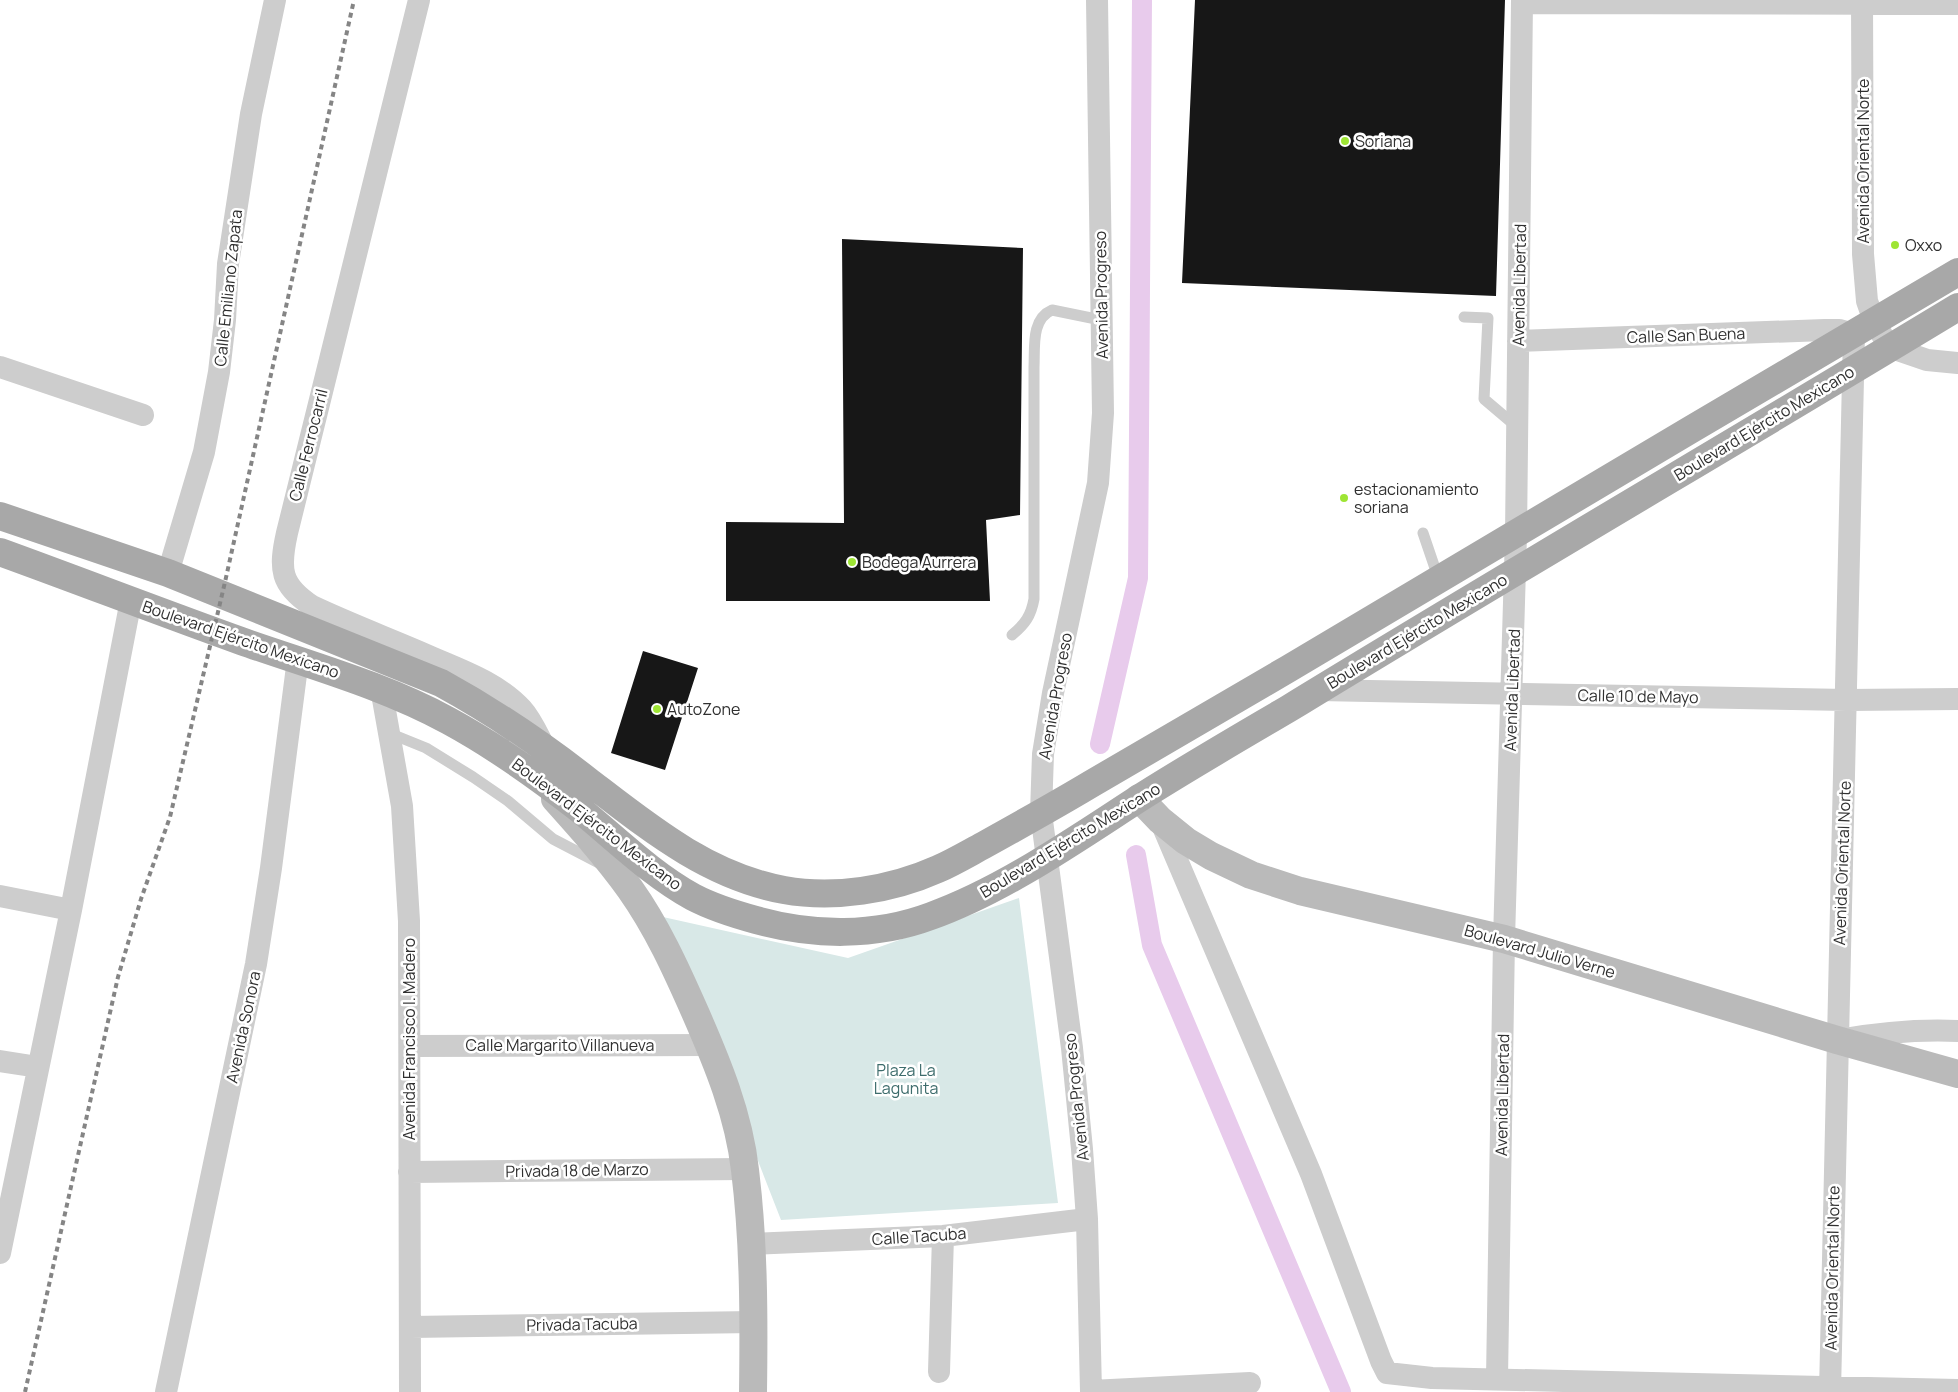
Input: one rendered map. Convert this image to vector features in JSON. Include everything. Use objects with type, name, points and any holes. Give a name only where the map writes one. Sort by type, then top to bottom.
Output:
[{"type":"main road","name":"Boulevard Ejército Mexicano","points":[[0,552],[242,641],[381,688],[453,723],[536,759],[630,814],[678,848],[724,871],[761,885],[793,891],[826,893],[856,891],[907,880],[939,869],[1047,810],[1516,535],[1958,272]]},
{"type":"main road","name":"Boulevard Ejército Mexicano","points":[[0,516],[168,573],[441,683],[477,703],[646,864],[692,897],[761,922],[830,932],[863,932],[894,927],[928,918],[998,885],[1318,690],[1958,307]]},
{"type":"street","name":"Calle Emiliano Zapata","points":[[168,573],[204,452],[220,372],[226,320],[228,264],[251,114],[275,0]]},
{"type":"street","name":"Calle Ferrocarril","points":[[419,0],[287,533],[282,556],[282,572],[288,586],[298,597],[312,606],[452,666],[487,682],[506,694],[523,710],[535,729],[536,759]]},
{"type":"street","name":"Avenida Progreso","points":[[1091,1391],[1087,1219],[1056,851],[1047,810],[1043,754],[1051,702],[1098,483],[1102,412],[1102,320],[1097,0]]},
{"type":"street","points":[[1522,2],[1862,2],[1958,4]]},
{"type":"street","name":"Avenida Libertad","points":[[1497,1379],[1504,939],[1516,535],[1522,2]]},
{"type":"street","name":"Avenida Oriental Norte","points":[[1830,1390],[1854,369],[1864,327],[1867,301],[1863,254],[1862,2]]},
{"type":"street","points":[[1864,327],[1889,347],[1926,360],[1958,363]]},
{"type":"street","name":"Calle San Buena","points":[[1518,341],[1839,330],[1864,327]]},
{"type":"street","points":[[0,367],[143,415]]},
{"type":"street","points":[[0,1253],[71,910],[131,600]]},
{"type":"street","name":"Avenida Sonora","points":[[166,1392],[256,964],[298,659]]},
{"type":"street","name":"Avenida Francisco I. Madero","points":[[381,688],[402,806],[409,921],[410,1392]]},
{"type":"street","name":"Calle 10 de Mayo","points":[[1318,690],[1847,700],[1958,699]]},
{"type":"street","points":[[536,759],[589,838],[617,873],[650,920],[669,954],[710,1045],[723,1082],[745,1168],[754,1322],[753,1392]]},
{"type":"street","name":"Boulevard Julio Verne","points":[[1134,802],[1186,841],[1251,876],[1300,891],[1504,939],[1837,1040],[1958,1074]]},
{"type":"street","points":[[1160,820],[1311,1174],[1381,1361],[1387,1372],[1432,1378],[1497,1379],[1550,1386],[1958,1390]]},
{"type":"street","points":[[0,896],[71,910]]},
{"type":"street","points":[[1837,1040],[1876,1033],[1958,1031]]},
{"type":"street","name":"Calle Margarito Villanueva","points":[[410,1046],[710,1045]]},
{"type":"street","points":[[0,1061],[38,1066]]},
{"type":"street","name":"Privada 18 de Marzo","points":[[409,1172],[745,1168]]},
{"type":"street","name":"Calle Tacuba","points":[[750,1244],[943,1236],[1087,1219]]},
{"type":"street","points":[[939,1372],[943,1236]]},
{"type":"street","name":"Privada Tacuba","points":[[411,1327],[754,1322]]},
{"type":"street","points":[[1091,1391],[1250,1383]]},
{"type":"lane","points":[[1012,635],[1028,619],[1034,599],[1034,367],[1036,330],[1039,320],[1045,313],[1052,310],[1102,320]]},
{"type":"lane","points":[[1464,317],[1488,318],[1484,398],[1517,426]]},
{"type":"lane","points":[[1423,532],[1439,580]]},
{"type":"lane","points":[[389,733],[426,748],[508,801],[553,839],[617,873]]},
{"type":"green space","name":"Plaza La Lagunita","points":[[1019,898],[1058,1203],[781,1220],[663,917],[848,958]]},
{"type":"building","name":"Soriana","points":[[1195,0],[1505,0],[1496,296],[1182,283]]},
{"type":"building","points":[[842,239],[1023,248],[1020,515],[986,520],[990,601],[726,601],[726,522],[844,523]]},
{"type":"building","points":[[643,651],[698,668],[665,770],[611,753]]},
{"type":"waterway","points":[[1100,744],[1138,578],[1142,0]]},
{"type":"waterway","points":[[1136,855],[1152,945],[1341,1392]]},
{"type":"railway","points":[[25,1392],[118,977],[141,899],[170,817],[225,582],[354,0]]},
{"type":"place","name":"Soriana","points":[[1345,141]]},
{"type":"place","name":"Oxxo","points":[[1895,245]]},
{"type":"place","name":"estacionamiento soriana","points":[[1344,498]]},
{"type":"place","name":"Bodega Aurrera","points":[[852,562]]},
{"type":"place","name":"AutoZone","points":[[657,709]]}]
